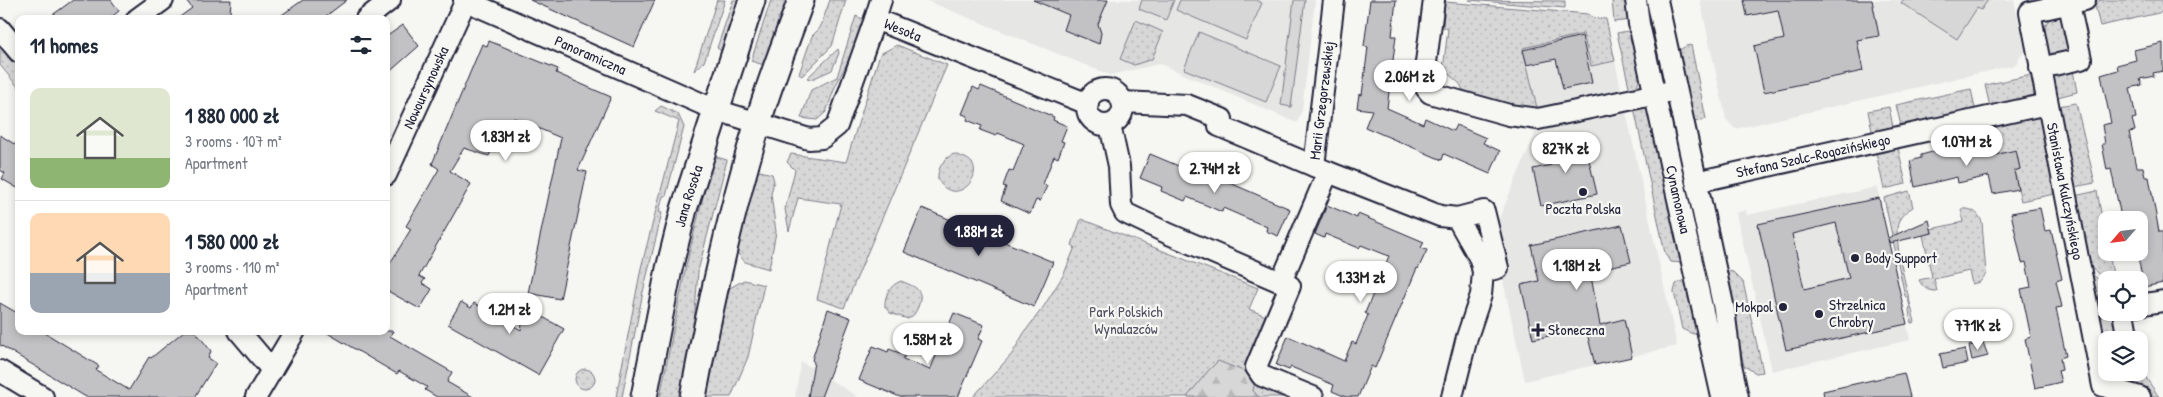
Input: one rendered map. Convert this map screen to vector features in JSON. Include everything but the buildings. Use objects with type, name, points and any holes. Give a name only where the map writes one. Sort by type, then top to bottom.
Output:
[{"type":"main road","name":"Jana Rosoła","points":[[644,397],[669,269],[680,226],[752,0]]},
{"type":"main road","points":[[693,397],[721,263],[757,124],[801,0]]},
{"type":"street","points":[[142,15],[163,0]]},
{"type":"street","points":[[371,15],[390,0]]},
{"type":"street","name":"Panoramiczna","points":[[465,0],[716,110],[757,124]]},
{"type":"street","name":"Nowoursynowska","points":[[390,166],[465,0]]},
{"type":"street","name":"Marii Grzegorzewskiej","points":[[1122,102],[1194,107],[1222,119],[1219,126],[1321,169],[1334,0]]},
{"type":"street","points":[[1434,0],[1424,78],[1426,88],[1430,93],[1529,119],[1561,115],[1676,90]]},
{"type":"street","name":"Cynamonowa","points":[[1636,0],[1639,24],[1722,397]]},
{"type":"street","name":"Cynamonowa","points":[[1657,0],[1724,309],[1731,364],[1738,397]]},
{"type":"street","points":[[2040,68],[2081,59],[2074,1]]},
{"type":"street","name":"Stanisława Kulczyńskiego","points":[[2074,1],[2030,12],[2047,104],[2098,339]]},
{"type":"street","name":"Wesoła","points":[[757,124],[809,139],[822,138],[833,131],[840,121],[878,9],[1088,104]]},
{"type":"street","points":[[0,28],[15,47]]},
{"type":"street","points":[[1107,90],[1119,96],[1122,102],[1121,116],[1110,125],[1096,123],[1090,118],[1088,104],[1095,93],[1107,90]]},
{"type":"street","name":"Stefana Szolc-Rogozińskiego","points":[[1696,182],[2047,104]]},
{"type":"street","points":[[1110,125],[1119,166],[1121,205],[1125,213],[1290,286],[1256,367],[1262,376],[1313,397]]},
{"type":"street","points":[[1281,282],[1321,169],[1440,216],[1457,218],[1484,211],[1498,268],[1483,272]]},
{"type":"street","points":[[1452,397],[1480,295],[1483,272],[1480,259],[1457,218]]},
{"type":"street","points":[[2148,304],[2163,301]]},
{"type":"street","points":[[242,335],[272,370]]},
{"type":"street","points":[[256,397],[293,335]]},
{"type":"street","points":[[0,370],[43,397]]},
{"type":"street","name":"Stanisława Kulczyńskiego","points":[[2103,381],[2103,386],[2140,397]]},
{"type":"shaded area","points":[[925,0],[1315,0],[1302,110],[1297,123],[1160,64],[1110,75]]},
{"type":"shaded area","points":[[1700,0],[2014,0],[2025,50],[2015,65],[1735,129],[1726,119]]},
{"type":"shaded area","points":[[1583,34],[1591,65],[1615,61],[1677,346],[1525,381],[1501,271],[1495,228],[1534,136],[1537,108],[1522,48]]},
{"type":"shaded area","points":[[1877,187],[1910,340],[1772,371],[1736,213],[1746,210],[1747,215]]},
{"type":"shaded area","points":[[801,362],[809,366],[858,397],[795,397]]},
{"type":"green space","points":[[717,0],[725,0],[704,62],[694,71]]},
{"type":"green space","points":[[733,0],[739,0],[723,52],[717,48]]},
{"type":"green space","points":[[771,0],[787,0],[764,65],[751,61]]},
{"type":"green space","points":[[830,0],[846,0],[832,46],[802,76],[799,74],[812,36],[820,28]]},
{"type":"green space","points":[[1142,0],[1174,0],[1166,20],[1139,9]]},
{"type":"green space","points":[[1180,0],[1256,0],[1262,3],[1246,40],[1176,10]]},
{"type":"green space","points":[[1294,0],[1305,0],[1291,107],[1281,105]]},
{"type":"green space","points":[[1469,0],[1565,1],[1565,8]]},
{"type":"green space","points":[[1612,0],[1627,0],[1630,20],[1614,22]]},
{"type":"green space","points":[[1903,0],[1988,0],[1981,10],[1977,8],[1957,39],[1901,3]]},
{"type":"green space","points":[[2102,0],[2163,0],[2163,12],[2100,26],[2094,2]]},
{"type":"green space","points":[[1445,2],[1588,14],[1594,18],[1606,19],[1615,61],[1591,66],[1583,34],[1523,48],[1537,108],[1500,101],[1463,90],[1460,84],[1443,69],[1448,29],[1443,27]]},
{"type":"green space","points":[[2066,9],[2076,56],[2044,63],[2043,37],[2046,24],[2050,18]]},
{"type":"green space","points":[[856,16],[865,20],[861,35],[835,87],[826,112],[817,120],[801,118],[811,90],[837,77]]},
{"type":"green space","points":[[1136,20],[1163,32],[1152,59],[1134,65],[1120,59]]},
{"type":"green space","points":[[1633,30],[1642,73],[1635,90],[1630,91],[1617,33]]},
{"type":"green space","points":[[1199,32],[1281,66],[1266,102],[1184,69]]},
{"type":"green space","points":[[0,43],[15,61],[15,83],[0,65]]},
{"type":"green space","points":[[897,45],[947,65],[844,308],[817,299],[841,204],[798,198],[789,231],[785,209],[795,170],[787,162],[791,154],[846,162],[880,54]]},
{"type":"green space","points":[[1691,45],[1706,119],[1691,123],[1678,51]]},
{"type":"green space","points":[[838,49],[839,53],[832,70],[812,79],[807,78]]},
{"type":"green space","points":[[2072,65],[2077,92],[2050,99],[2045,72]]},
{"type":"green space","points":[[2036,74],[2042,100],[1991,111],[1985,85]]},
{"type":"green space","points":[[1971,89],[1976,113],[1902,130],[1896,105]]},
{"type":"green space","points":[[1669,101],[1707,257],[1697,259],[1666,102]]},
{"type":"green space","points":[[2076,103],[2095,183],[2068,188],[2052,107]]},
{"type":"green space","points":[[661,106],[678,114],[684,127],[666,196],[663,196],[659,212],[662,213],[643,292],[622,397],[616,397],[641,268],[679,121],[655,111]]},
{"type":"green space","points":[[1642,106],[1648,108],[1684,263],[1670,262],[1665,253],[1634,108]]},
{"type":"green space","points":[[1889,107],[1894,132],[1873,136],[1868,111]]},
{"type":"green space","points":[[2042,111],[2059,193],[2021,201],[2014,171],[2020,169],[2016,151],[1997,155],[1990,122]]},
{"type":"green space","points":[[1897,143],[1906,184],[1884,189],[1875,148]]},
{"type":"green space","points":[[954,154],[970,161],[974,169],[974,176],[970,183],[959,191],[945,188],[938,180],[940,168],[944,161]]},
{"type":"green space","points":[[713,156],[727,160],[698,271],[694,326],[681,397],[660,397],[686,266]]},
{"type":"green space","points":[[760,171],[772,174],[774,181],[771,194],[776,232],[769,269],[745,262],[735,250],[754,175]]},
{"type":"green space","points":[[1909,191],[1913,207],[1899,221],[1897,240],[1902,270],[1915,322],[1911,323],[1910,307],[1908,298],[1905,296],[1884,198]]},
{"type":"green space","points":[[2097,191],[2101,211],[2098,211],[2098,261],[2110,261],[2112,271],[2098,271],[2098,273],[2084,262],[2070,197]]},
{"type":"green space","points":[[1961,209],[1974,211],[1982,222],[1986,274],[1980,282],[1972,284],[1969,271],[1934,279],[1937,291],[1928,290],[1919,280],[1932,277],[1923,235],[1932,233],[1931,229],[1963,222]]},
{"type":"green space","name":"Park Polskich Wynalazców","points":[[1081,219],[1258,288],[1249,309],[1268,317],[1246,372],[1304,397],[973,397],[1012,354],[1064,274],[1075,247],[1072,245]]},
{"type":"green space","points":[[2085,269],[2098,279],[2098,307],[2093,308]]},
{"type":"green space","points":[[1724,270],[1733,272],[1743,282],[1763,372],[1756,373],[1744,366]]},
{"type":"green space","points":[[1688,278],[1699,333],[1693,334],[1682,329],[1674,292],[1676,284]]},
{"type":"green space","points":[[744,280],[764,285],[748,357],[731,397],[704,397],[725,295],[728,289]]},
{"type":"green space","points":[[901,281],[917,289],[920,296],[916,311],[908,319],[890,313],[885,307],[889,291]]},
{"type":"green space","points":[[2095,318],[2098,318],[2098,321],[2120,321],[2122,331],[2099,331]]},
{"type":"green space","points":[[1218,361],[1256,376],[1253,391],[1259,397],[1187,397]]},
{"type":"green space","points":[[585,369],[592,372],[595,379],[592,386],[585,389],[578,386],[575,379],[578,372]]},
{"type":"green space","points":[[2148,380],[2159,397],[2108,384],[2108,381]]},
{"type":"place","name":"Poczta Polska","points":[[1583,192]]},
{"type":"place","name":"Body Support","points":[[1855,258]]},
{"type":"place","name":"Mokpol","points":[[1783,307]]},
{"type":"place","name":"Strzelnica Chrobry","points":[[1819,314]]},
{"type":"place","name":"Słoneczna","points":[[1538,330]]}]
